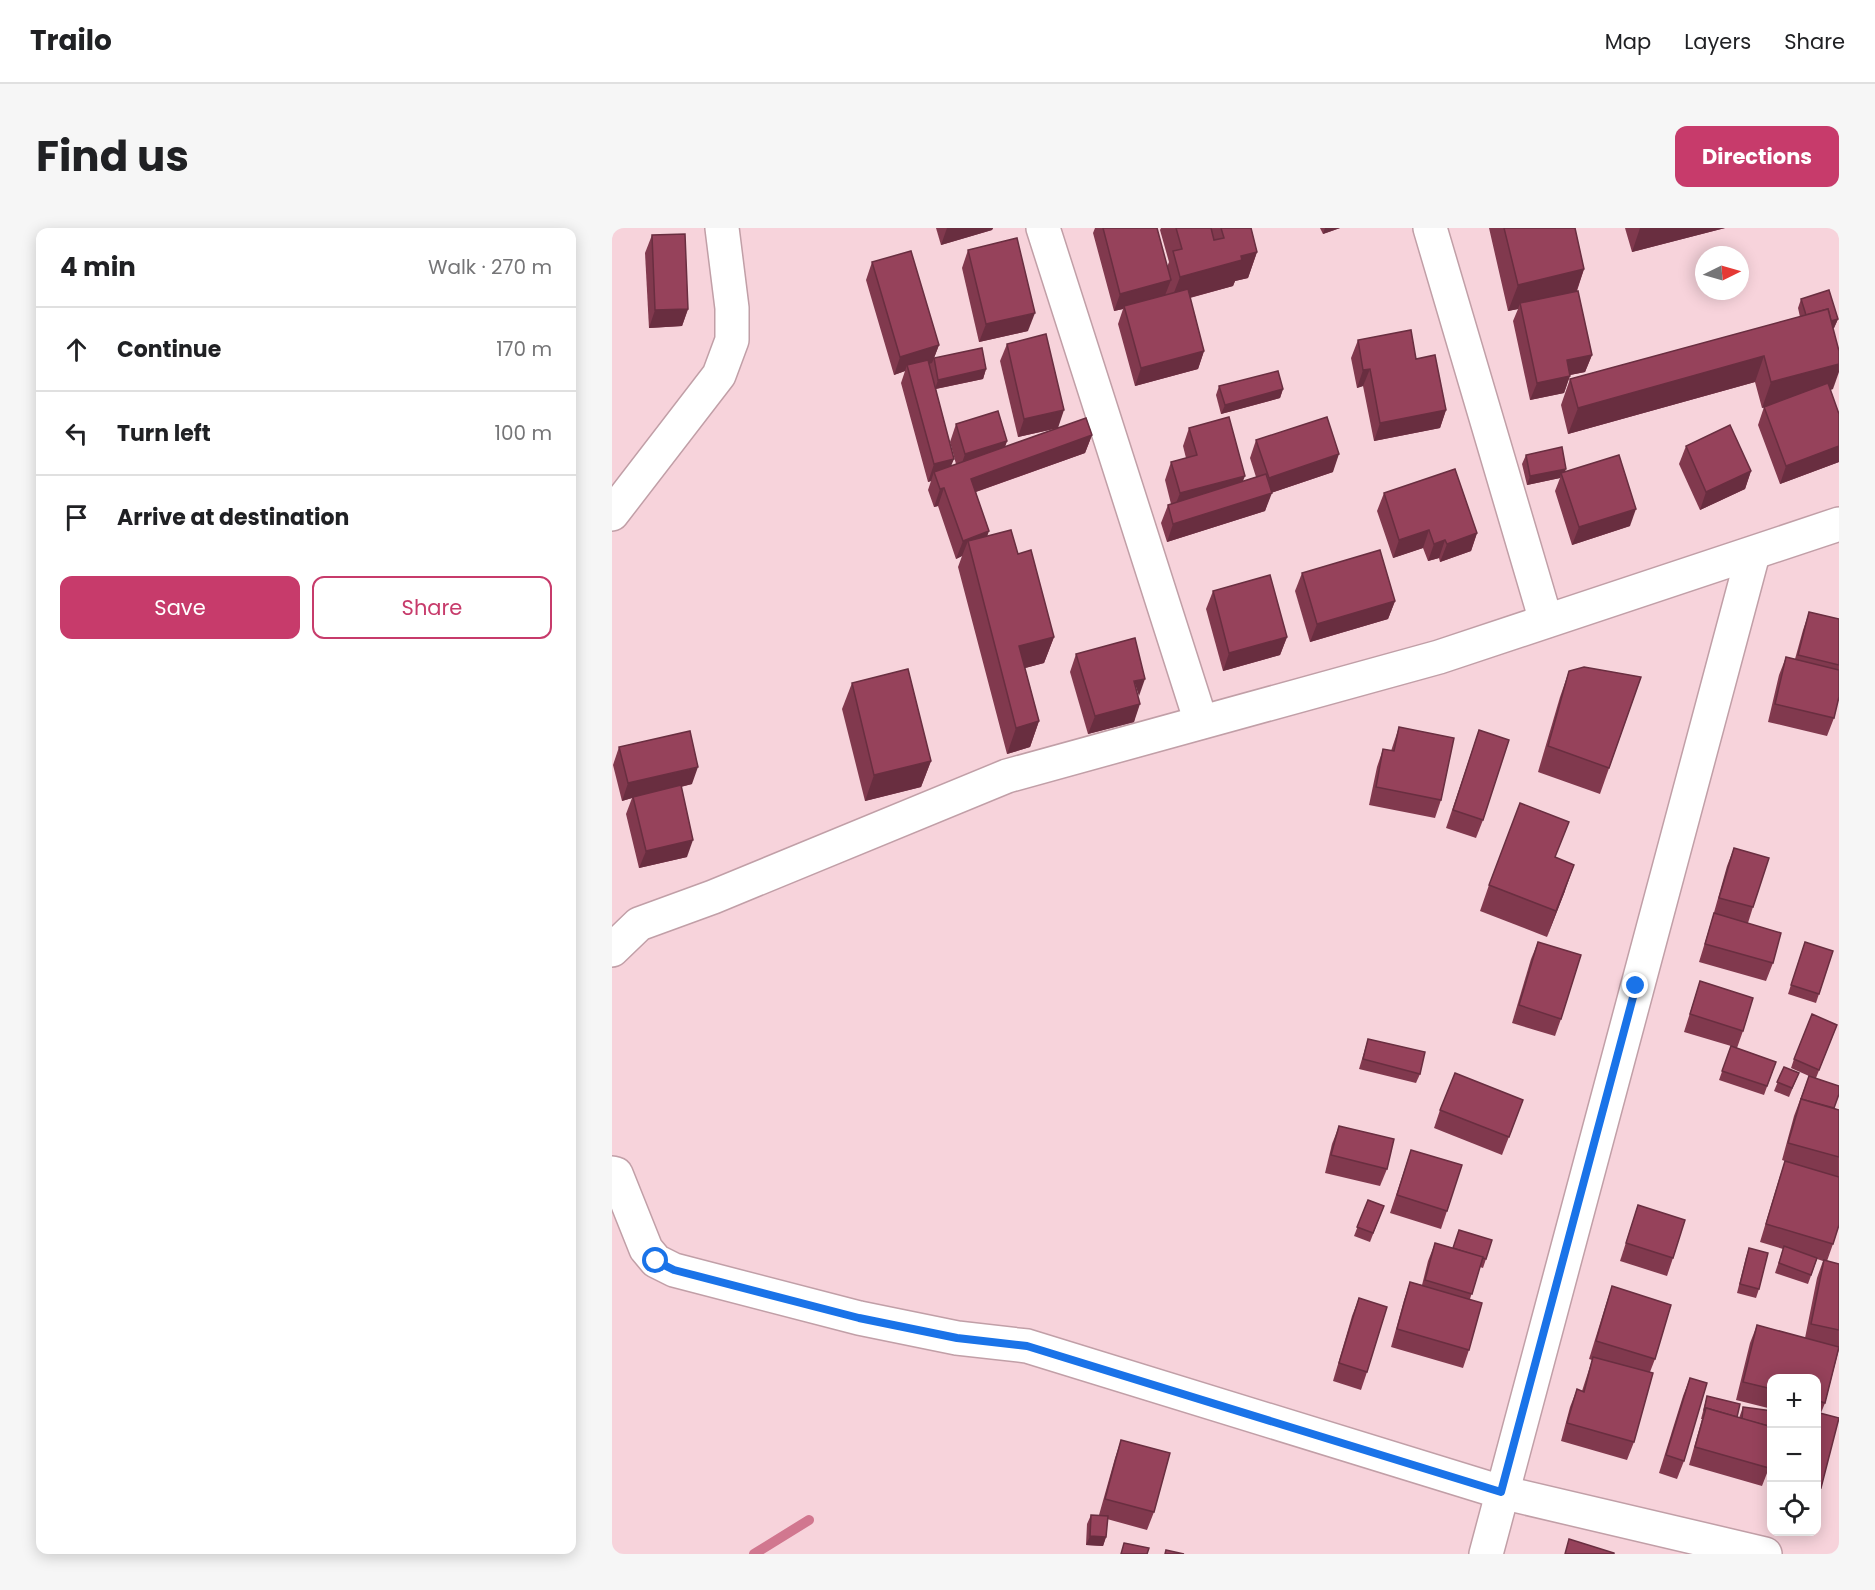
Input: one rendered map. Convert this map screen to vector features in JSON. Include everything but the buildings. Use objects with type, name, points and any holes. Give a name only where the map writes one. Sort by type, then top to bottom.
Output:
[{"type":"street","points":[[612,514],[718,375],[732,340],[732,308],[722,228]]},
{"type":"street","points":[[1043,228],[1201,722]]},
{"type":"street","points":[[1430,228],[1546,621]]},
{"type":"street","points":[[612,950],[639,924],[713,897],[1007,776],[1439,657],[1753,555],[1839,524]]},
{"type":"street","points":[[1486,1554],[1753,555]]},
{"type":"street","points":[[612,1173],[616,1174],[646,1249],[656,1261],[674,1270],[859,1318],[957,1338],[1027,1346],[1501,1492],[1766,1554]]},
{"type":"waterway","points":[[754,1554],[809,1520]]},
{"type":"route","points":[[656,1261],[674,1270],[859,1318],[957,1338],[1027,1346],[1501,1492],[1636,986]]}]
